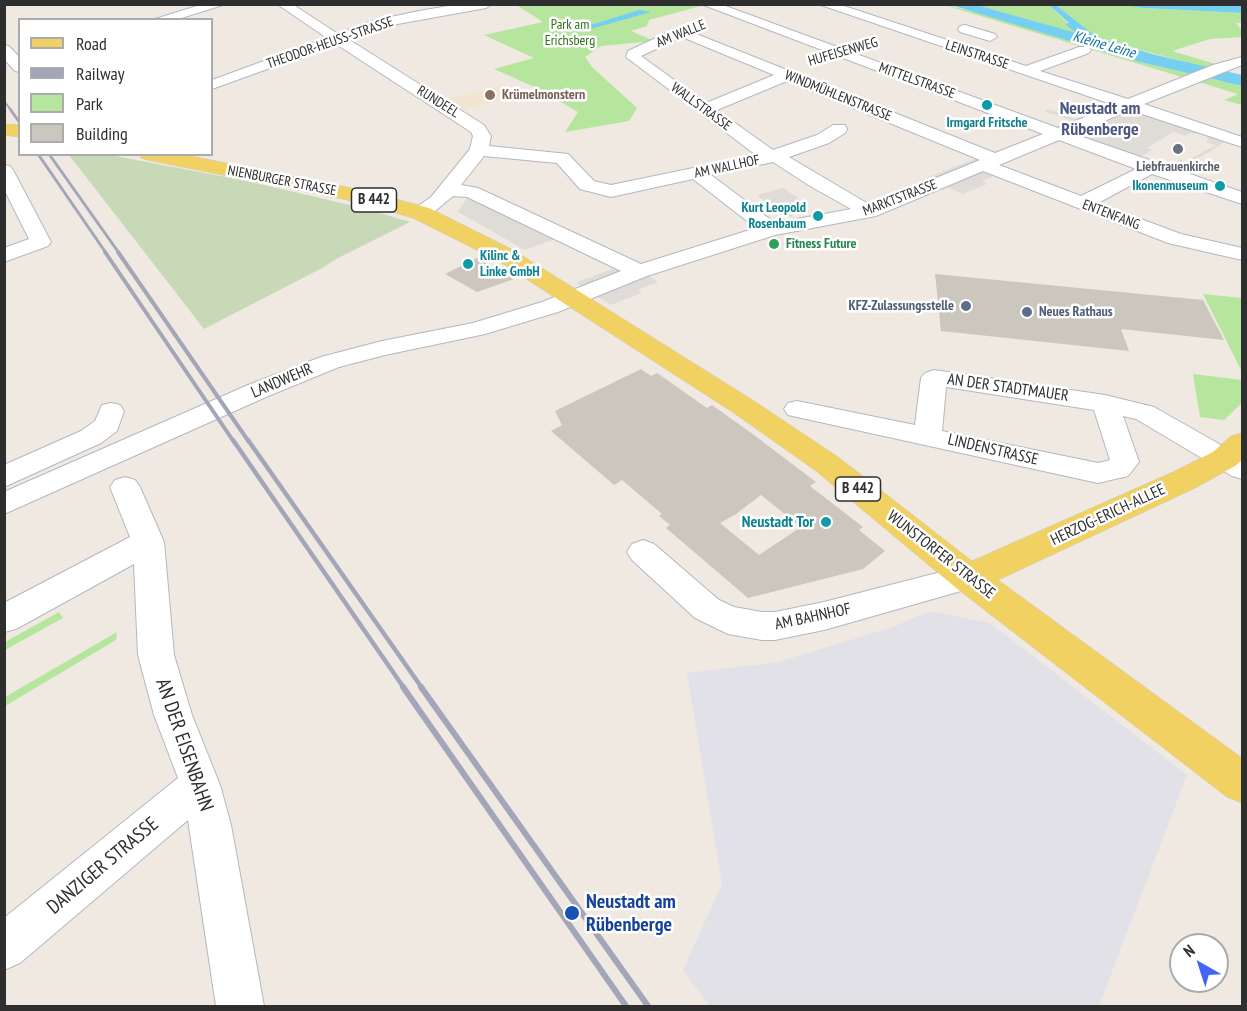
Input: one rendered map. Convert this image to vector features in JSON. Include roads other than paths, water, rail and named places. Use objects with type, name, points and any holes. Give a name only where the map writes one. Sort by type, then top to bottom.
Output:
[{"type":"main road","name":"NIENBURGER STRASSE","points":[[158,156],[336,191],[421,213],[505,255],[573,298]]},
{"type":"main road","name":"WUNSTORFER STRASSE","points":[[573,298],[811,453],[968,577],[1242,783]]},
{"type":"main road","name":"HERZOG-ERICH-ALLEE","points":[[968,577],[1099,521],[1236,457]]},
{"type":"street","points":[[166,18],[220,4]]},
{"type":"street","points":[[283,4],[335,39]]},
{"type":"street","name":"THEODOR-HEUSS-STRASSE","points":[[213,85],[391,20],[445,7],[486,4]]},
{"type":"street","name":"MITTELSTRASSE","points":[[707,4],[1174,177],[1242,198]]},
{"type":"street","name":"LEINSTRASSE","points":[[824,4],[1242,142]]},
{"type":"street","name":"AM WALLE","points":[[632,56],[680,32],[757,6]]},
{"type":"street","points":[[832,19],[852,14]]},
{"type":"street","points":[[881,23],[903,18]]},
{"type":"street","points":[[783,32],[812,25]]},
{"type":"street","points":[[954,47],[990,36],[965,29]]},
{"type":"street","name":"WINDMÜHLENSTRASSE","points":[[680,32],[787,70],[990,163]]},
{"type":"street","name":"HUFEISENWEG","points":[[888,39],[910,33]]},
{"type":"street","name":"RUNDEEL","points":[[335,39],[472,124],[482,136],[479,150]]},
{"type":"street","name":"HUFEISENWEG","points":[[818,58],[866,45]]},
{"type":"street","points":[[1024,71],[1084,50]]},
{"type":"street","name":"WALLSTRASSE","points":[[632,56],[749,142],[869,212]]},
{"type":"street","name":"MARKTSTRASSE","points":[[573,298],[639,271],[771,230],[869,212],[1188,80],[1242,61]]},
{"type":"street","points":[[705,109],[787,70]]},
{"type":"street","points":[[929,104],[955,95]]},
{"type":"street","points":[[887,116],[909,111]]},
{"type":"street","name":"AM WALLHOF","points":[[479,150],[562,158],[587,185],[594,189],[611,191],[774,156],[823,139],[839,129]]},
{"type":"street","points":[[729,146],[749,142]]},
{"type":"street","points":[[421,213],[438,201],[479,150]]},
{"type":"street","name":"ENTENFANG","points":[[990,163],[1081,204],[1175,239],[1242,254]]},
{"type":"street","points":[[1081,204],[1151,168]]},
{"type":"street","points":[[4,170],[41,242],[4,256]]},
{"type":"street","points":[[697,173],[771,230]]},
{"type":"street","points":[[448,190],[471,192],[639,271]]},
{"type":"street","name":"LANDWEHR","points":[[4,504],[257,391],[330,362],[382,348],[477,329],[573,298]]},
{"type":"street","name":"AN DER STADTMAUER","points":[[928,435],[934,378],[1105,403]]},
{"type":"street","points":[[1105,403],[1144,413],[1236,457]]},
{"type":"street","name":"LINDENSTRASSE","points":[[797,409],[928,435],[1098,473],[1118,470],[1125,462],[1105,403]]},
{"type":"street","points":[[4,477],[91,437],[107,425],[111,411]]},
{"type":"street","name":"AN DER EISENBAHN","points":[[125,487],[148,542],[153,588],[154,643],[159,670],[173,715],[200,784],[210,825],[240,1006]]},
{"type":"street","points":[[4,619],[148,542]]},
{"type":"street","name":"AM BAHNHOF","points":[[643,552],[707,609],[728,620],[762,626],[775,626],[824,616],[968,577]]},
{"type":"street","name":"DANZIGER STRASSE","points":[[4,947],[200,784]]},
{"type":"water","name":"Kleine Leine","points":[[951,5],[977,5],[1076,33],[1065,24],[1069,23],[1049,5],[1056,5],[1099,39],[1242,75],[1242,86],[1136,61]]},
{"type":"water","points":[[1124,5],[1242,5],[1242,13],[1143,8]]},
{"type":"water","points":[[639,10],[651,12],[580,32],[564,29],[573,26],[561,21],[594,24]]},
{"type":"railway","points":[[4,101],[11,110]]},
{"type":"railway","points":[[10,109],[18,120]]},
{"type":"railway","points":[[39,156],[106,253]]},
{"type":"railway","points":[[50,156],[119,253]]},
{"type":"railway","points":[[105,252],[234,442]]},
{"type":"railway","points":[[118,252],[249,442]]},
{"type":"railway","points":[[233,440],[404,688]]},
{"type":"railway","points":[[248,440],[422,688]]},
{"type":"railway","points":[[403,687],[626,1006]]},
{"type":"railway","points":[[421,687],[648,1006]]},
{"type":"place","name":"Krümelmonstern","points":[[490,95]]},
{"type":"place","name":"Irmgard Fritsche","points":[[987,105]]},
{"type":"place","name":"Liebfrauenkirche","points":[[1178,149]]},
{"type":"place","name":"Ikonenmuseum","points":[[1220,186]]},
{"type":"place","name":"Kurt Leopold Rosenbaum","points":[[818,216]]},
{"type":"place","name":"Fitness Future","points":[[774,244]]},
{"type":"place","name":"Kilinc & Linke GmbH","points":[[468,264]]},
{"type":"place","name":"KFZ-Zulassungsstelle","points":[[966,306]]},
{"type":"place","name":"Neues Rathaus","points":[[1027,312]]},
{"type":"place","name":"Neustadt Tor","points":[[826,522]]},
{"type":"place","name":"Neustadt am Rübenberge","points":[[572,913]]},
{"type":"district","name":"Neustadt am Rübenberge","points":[[1100,119]]},
{"type":"park label","name":"Park am Erichsberg","points":[[570,34]]}]
